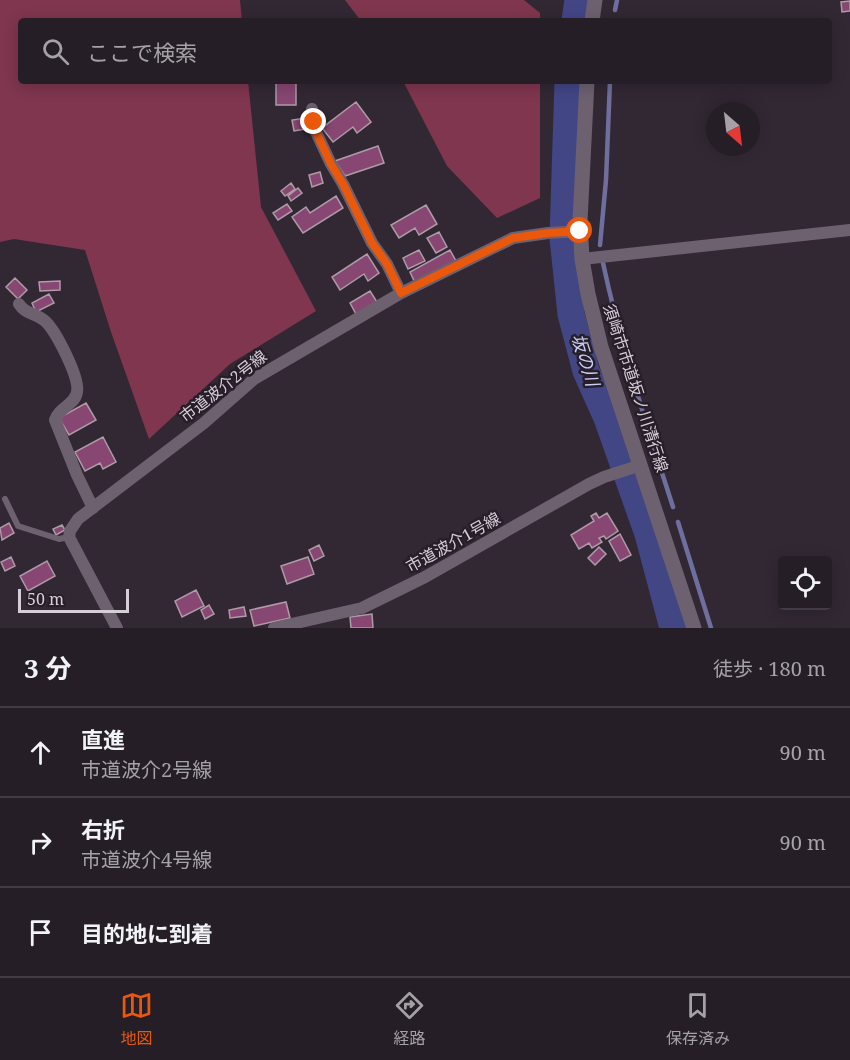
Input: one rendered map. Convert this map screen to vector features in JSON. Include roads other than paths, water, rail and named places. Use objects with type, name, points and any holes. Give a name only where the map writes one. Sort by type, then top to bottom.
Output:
[{"type":"street","points":[[592,18],[595,0]]},
{"type":"street","name":"須崎市市道坂ノ川清行線","points":[[587,84],[577,231],[594,323],[637,466],[694,628]]},
{"type":"street","points":[[312,109],[316,132],[324,151],[401,293]]},
{"type":"street","points":[[582,259],[850,230]]},
{"type":"street","name":"市道波介2号線","points":[[69,537],[78,519],[204,423],[254,379],[401,293],[513,238],[577,231]]},
{"type":"street","points":[[19,304],[25,312],[35,314],[48,323],[56,334],[77,381],[78,390],[75,399],[58,412],[55,420],[93,508]]},
{"type":"street","name":"市道波介1号線","points":[[274,628],[350,611],[370,604],[425,577],[604,477],[637,466]]},
{"type":"street","points":[[69,537],[117,628]]},
{"type":"lane","points":[[5,499],[18,526],[59,539],[69,537]]},
{"type":"waterway","name":"坂の川","points":[[575,18],[578,0]]},
{"type":"waterway","points":[[615,10],[617,0]]},
{"type":"waterway","name":"坂の川","points":[[568,84],[563,238],[571,314],[586,371],[607,418],[648,534],[673,628]]},
{"type":"waterway","points":[[600,245],[606,180],[610,84]]},
{"type":"waterway","points":[[603,263],[626,356],[673,507]]},
{"type":"waterway","points":[[678,522],[711,628]]}]
